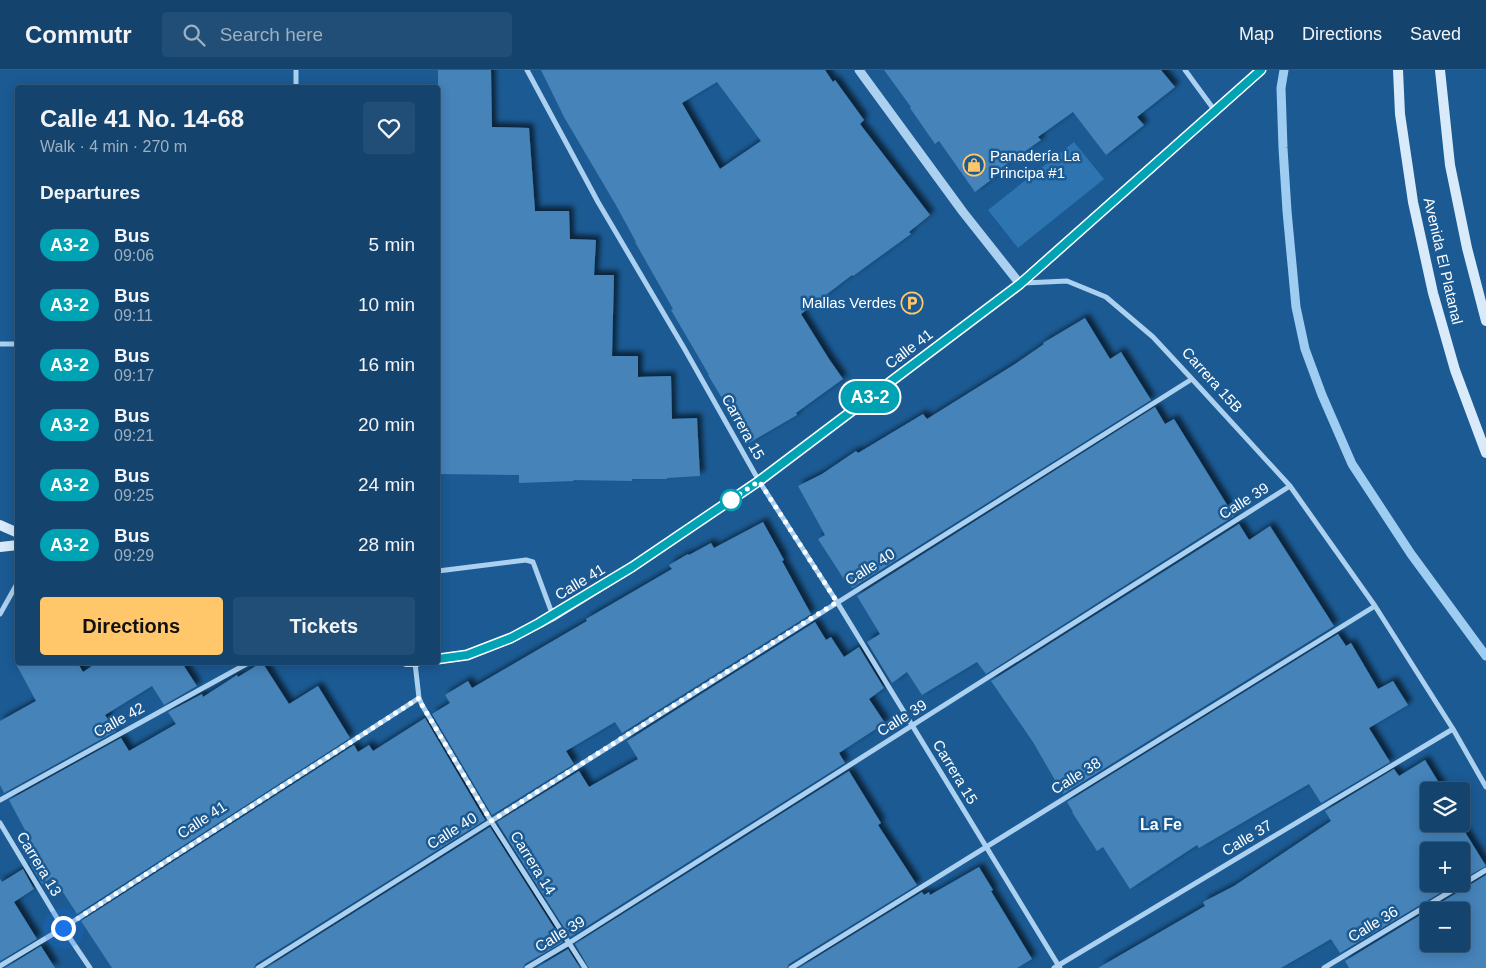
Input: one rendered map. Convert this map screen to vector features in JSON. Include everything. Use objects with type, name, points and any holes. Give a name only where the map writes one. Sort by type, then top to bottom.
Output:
[{"type":"main road","name":"Calle 41","points":[[440,659],[467,655],[511,638],[553,616],[632,567],[759,481],[1020,284],[1261,70]]},
{"type":"main road","name":"Avenida El Platanal","points":[[1398,70],[1400,114],[1413,202],[1433,293],[1455,370],[1486,453]]},
{"type":"main road","name":"Avenida El Platanal","points":[[1440,70],[1450,165],[1467,248],[1486,321]]},
{"type":"main road","points":[[0,524],[15,531]]},
{"type":"main road","points":[[0,546],[15,545]]},
{"type":"street","points":[[296,70],[296,85]]},
{"type":"street","name":"Carrera 15","points":[[527,70],[598,202],[684,348],[759,481],[837,602],[986,846],[1057,967]]},
{"type":"street","points":[[859,70],[963,212],[1020,284]]},
{"type":"street","points":[[1185,70],[1215,111]]},
{"type":"street","name":"Carrera 15B","points":[[1020,284],[1067,281],[1106,297],[1153,337],[1192,379],[1290,486],[1375,606],[1453,729],[1486,787]]},
{"type":"street","points":[[0,344],[15,344]]},
{"type":"street","name":"Calle 40","points":[[258,968],[1192,379]]},
{"type":"street","name":"Calle 39","points":[[527,968],[913,726],[1290,486]]},
{"type":"street","points":[[440,571],[530,560],[533,562],[553,616]]},
{"type":"street","points":[[0,614],[15,587]]},
{"type":"street","name":"Calle 38","points":[[791,968],[1375,606]]},
{"type":"street","name":"Calle 42","points":[[0,800],[245,665]]},
{"type":"street","name":"Carrera 14","points":[[416,665],[419,698],[422,705],[491,821],[585,968]]},
{"type":"street","name":"Calle 41","points":[[0,966],[63,928],[419,698]]},
{"type":"street","name":"Calle 37","points":[[1057,967],[1453,729]]},
{"type":"street","name":"Carrera 13","points":[[0,823],[63,928],[90,968]]},
{"type":"street","name":"Calle 36","points":[[1324,968],[1486,870]]},
{"type":"shaded area","points":[[1074,142],[1104,179],[1018,248],[988,210]]},
{"type":"building","points":[[438,70],[491,70],[492,127],[529,128],[535,211],[569,211],[570,239],[596,240],[594,275],[614,275],[612,356],[638,356],[638,377],[671,376],[672,419],[697,418],[700,476],[667,479],[632,479],[632,481],[573,480],[519,483],[519,475],[440,474],[440,85],[438,85]]},
{"type":"building","points":[[541,70],[825,70],[833,82],[835,80],[864,120],[860,124],[930,215],[909,232],[911,234],[852,275],[801,314],[843,379],[796,413],[797,415],[749,443],[671,310],[673,309],[617,207],[564,117]],"holes":[[[717,82],[761,141],[720,169],[682,103]]]},
{"type":"building","points":[[884,70],[1161,70],[1175,87],[1137,117],[1144,125],[1106,155],[1073,112],[1038,137],[1041,140],[997,171],[999,174],[975,192],[939,141],[935,144]]},
{"type":"building","points":[[1085,318],[1110,359],[1121,352],[1151,400],[852,588],[849,582],[847,584],[818,539],[825,535],[798,486],[822,474],[856,451],[858,453],[923,414],[927,419],[1015,364],[1043,343]]},
{"type":"building","points":[[1155,407],[1165,424],[1174,419],[1234,516],[986,674],[977,662],[922,695],[907,672],[892,683],[867,642],[880,634],[857,596]]},
{"type":"building","points":[[763,522],[811,614],[622,733],[615,722],[566,751],[574,764],[492,815],[432,714],[450,703],[445,695],[468,681],[472,688],[672,569],[669,565],[688,554],[711,543],[714,548]]},
{"type":"building","points":[[1239,524],[1249,540],[1270,526],[1334,626],[1063,794],[1033,742],[991,681]]},
{"type":"building","points":[[815,622],[826,640],[831,637],[844,657],[859,647],[884,688],[869,699],[885,723],[839,753],[845,763],[570,937],[497,822],[579,771],[589,787],[638,759],[627,741]]},
{"type":"building","points":[[1338,634],[1346,646],[1351,643],[1378,689],[1393,681],[1408,705],[1369,728],[1390,762],[1321,803],[1309,784],[1199,848],[1197,845],[1130,889],[1103,847],[1097,851],[1067,802]]},
{"type":"building","points":[[17,665],[79,665],[83,672],[94,665],[186,665],[184,666],[197,686],[164,705],[152,686],[105,715],[116,731],[4,793],[0,785],[0,721],[36,701]]},
{"type":"building","points":[[257,665],[264,665],[289,704],[318,686],[350,738],[77,914],[53,877],[42,884],[30,864],[40,858],[9,800],[121,738],[129,751],[176,724],[168,712],[202,694],[203,697],[237,675],[238,677]]},
{"type":"building","points":[[425,718],[485,820],[256,964],[254,968],[112,968],[81,921],[354,745],[358,752],[369,745],[373,751]]},
{"type":"building","points":[[1425,760],[1438,782],[1420,782],[1420,832],[1465,832],[1486,866],[1470,875],[1470,842],[1420,842],[1420,892],[1442,892],[1425,902],[1420,902],[1420,905],[1340,953],[1331,939],[1281,968],[1098,968],[1205,906],[1203,902],[1234,886],[1331,821],[1325,811],[1394,769],[1399,776]]},
{"type":"building","points":[[849,771],[881,823],[878,825],[917,885],[789,964],[787,968],[589,968],[575,944]]},
{"type":"building","points":[[490,827],[563,942],[525,964],[523,968],[266,968]]},
{"type":"building","points":[[979,867],[993,890],[991,891],[1032,959],[1017,968],[799,968],[922,892],[924,895],[929,892],[930,895]]},
{"type":"building","points":[[23,869],[34,889],[14,902],[37,939],[0,961],[0,879],[2,882]]},
{"type":"building","points":[[1486,875],[1486,968],[1349,968],[1345,961],[1420,915],[1420,952],[1470,952],[1470,902],[1442,902],[1458,892],[1470,892],[1470,885]]},
{"type":"building","points":[[41,946],[55,968],[5,968]]},
{"type":"building","points":[[568,949],[580,968],[536,968]]},
{"type":"waterway","points":[[1284,70],[1281,88],[1287,211],[1296,307],[1305,349],[1322,395],[1352,464],[1411,554],[1486,656]]},
{"type":"bus line","name":"A3-2","points":[[440,659],[467,655],[511,638],[553,616],[632,567],[759,481],[1020,284],[1261,70]]},
{"type":"place","name":"Panadería La Principa #1","points":[[974,165]]},
{"type":"place","name":"Mallas Verdes","points":[[912,303]]},
{"type":"district","name":"La Fe","points":[[1161,824]]},
{"type":"route","points":[[63,928],[419,698],[491,821],[837,602],[759,481],[728,502],[731,500]]}]
